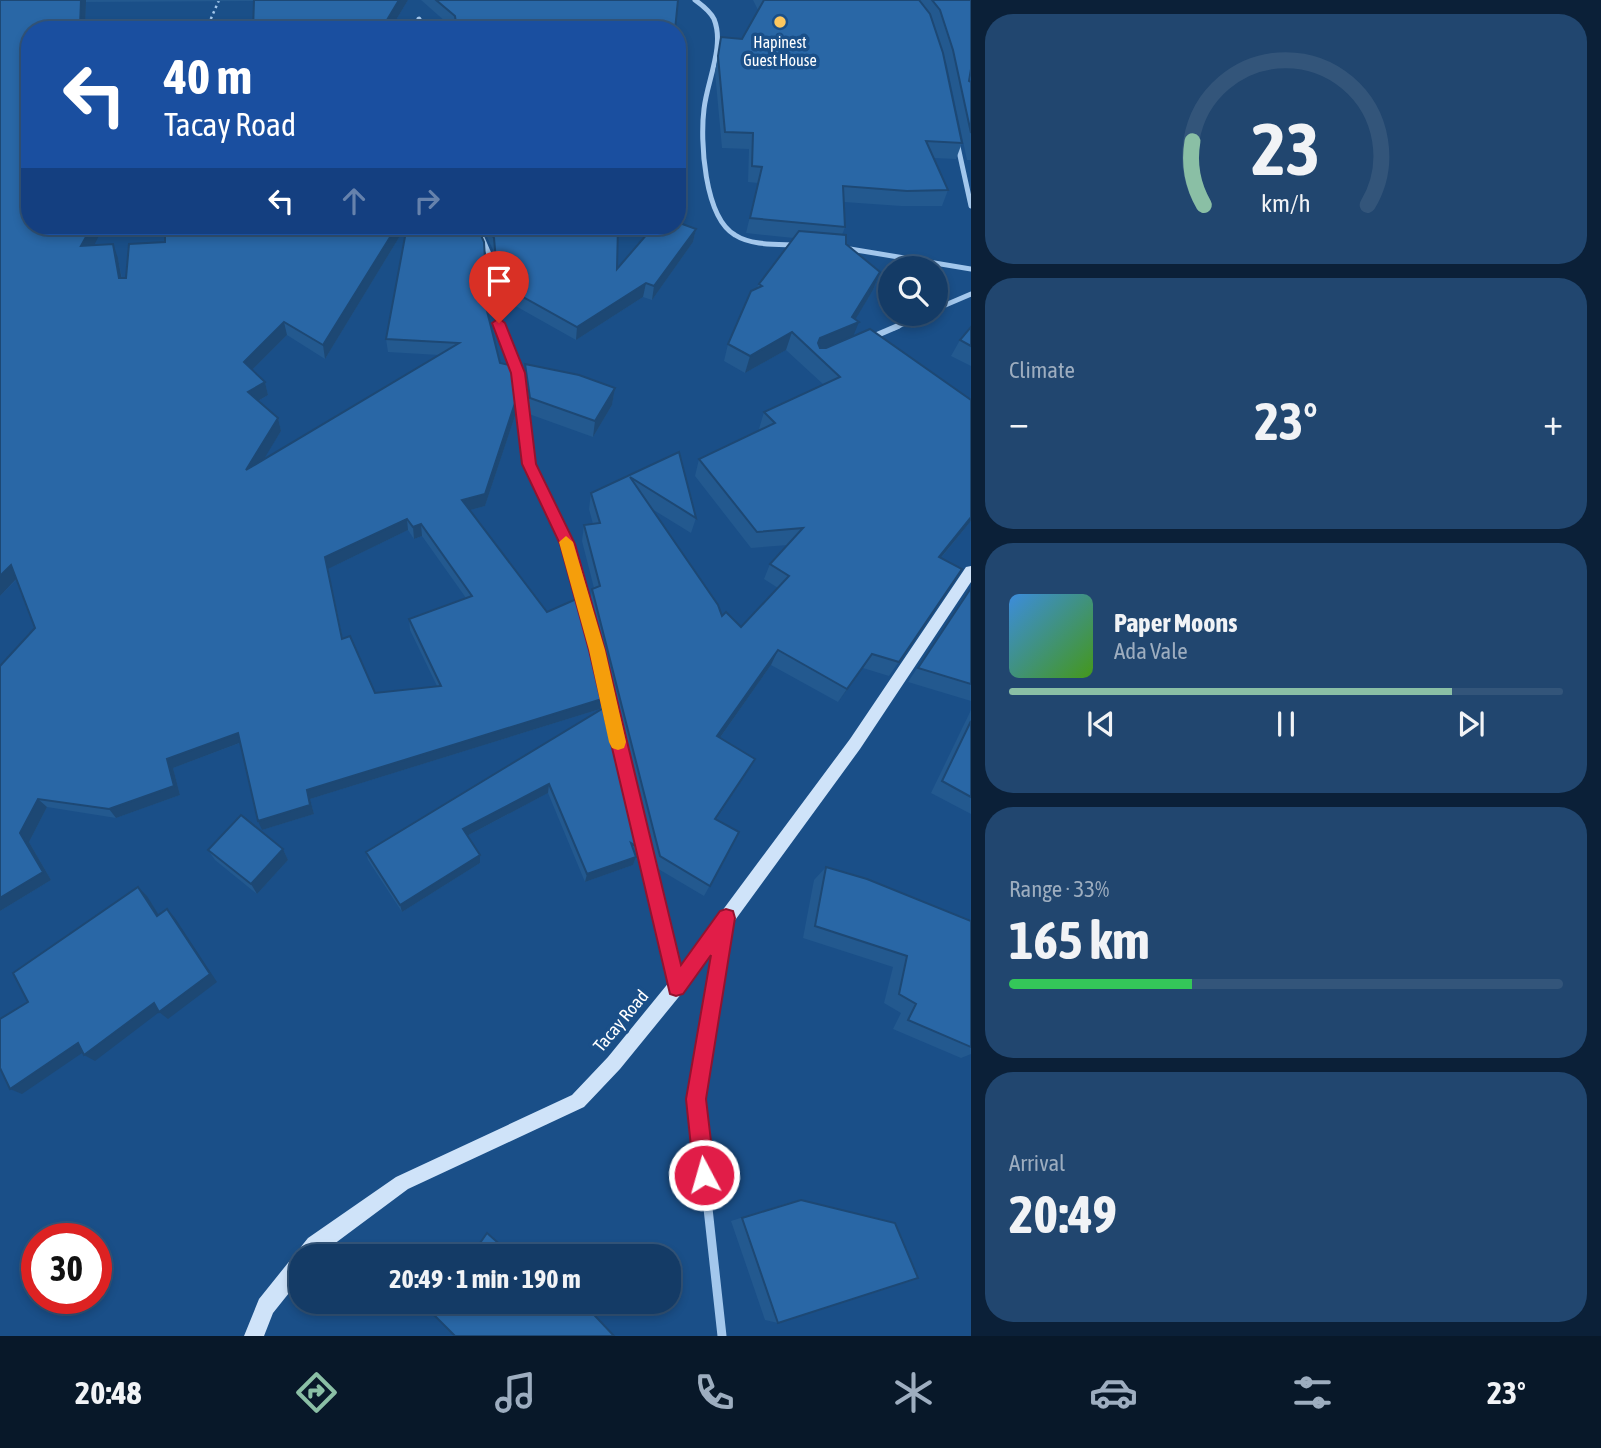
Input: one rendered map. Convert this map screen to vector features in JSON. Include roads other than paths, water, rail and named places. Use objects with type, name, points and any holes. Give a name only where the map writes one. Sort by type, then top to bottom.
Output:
[{"type":"main road","name":"Tacay Road","points":[[316,1244],[402,1183],[578,1101],[614,1063],[676,987],[855,744],[971,571]]},
{"type":"main road","points":[[254,1336],[266,1306],[289,1278]]},
{"type":"street","points":[[695,0],[714,18],[716,32],[704,111],[710,188],[719,223],[735,236],[748,240],[806,246]]},
{"type":"street","points":[[955,130],[971,206]]},
{"type":"street","points":[[481,235],[489,254],[492,293],[499,323],[518,373],[529,464],[567,544],[597,650],[676,987]]},
{"type":"street","points":[[840,248],[862,248],[971,269]]},
{"type":"street","points":[[948,304],[971,295]]},
{"type":"street","points":[[866,339],[896,326]]},
{"type":"street","points":[[722,1336],[696,1099],[726,918]]},
{"type":"place","name":"Hapinest Guest House","points":[[780,22]]}]
